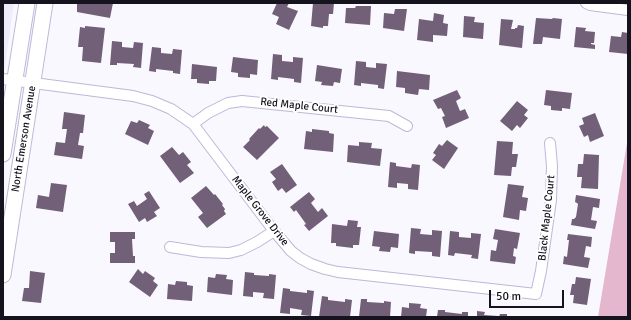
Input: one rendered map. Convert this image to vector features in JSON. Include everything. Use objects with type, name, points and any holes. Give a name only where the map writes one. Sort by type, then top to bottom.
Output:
[{"type":"main road","name":"North Emerson Avenue","points":[[3,154],[9,80],[27,3]]},
{"type":"main road","name":"North Emerson Avenue","points":[[3,275],[45,3]]},
{"type":"street","points":[[586,3],[590,5],[628,10]]},
{"type":"street","name":"Maple Grove Drive","points":[[9,80],[133,96],[152,101],[171,109],[193,124],[274,231],[291,251],[311,264],[338,272],[536,294]]},
{"type":"street","name":"Red Maple Court","points":[[193,124],[208,113],[228,103],[242,101],[389,116],[407,126]]},
{"type":"street","name":"Black Maple Court","points":[[536,294],[541,272],[551,200],[552,166],[550,143]]},
{"type":"street","points":[[170,247],[201,252],[229,253],[241,250],[274,231]]},
{"type":"shaded area","points":[[3,3],[14,3],[3,78]]},
{"type":"shaded area","points":[[628,137],[628,317],[598,317]]},
{"type":"building","points":[[77,3],[113,3],[110,18],[77,12]]},
{"type":"building","points":[[277,3],[289,3],[287,7],[298,11],[289,30],[276,24],[279,17],[272,14]]},
{"type":"building","points":[[313,3],[334,3],[333,14],[329,14],[328,26],[323,26],[323,28],[311,26]]},
{"type":"building","points":[[356,6],[371,6],[370,25],[345,23],[346,8],[355,8]]},
{"type":"building","points":[[395,9],[407,9],[404,31],[383,28],[384,13],[394,14]]},
{"type":"building","points":[[434,13],[444,15],[443,23],[448,24],[447,36],[433,35],[433,42],[417,40],[419,19],[433,21]]},
{"type":"building","points":[[464,16],[475,17],[474,22],[484,23],[483,39],[463,37]]},
{"type":"building","points":[[536,18],[562,19],[560,39],[543,37],[542,44],[533,44]]},
{"type":"building","points":[[501,19],[513,20],[511,29],[517,28],[518,25],[524,26],[522,48],[499,45]]},
{"type":"building","points":[[85,26],[105,28],[101,63],[82,61],[83,47],[78,47],[80,27],[85,28]]},
{"type":"building","points":[[576,27],[586,28],[585,31],[595,32],[594,43],[591,44],[595,45],[595,49],[574,47]]},
{"type":"building","points":[[622,32],[628,33],[628,54],[609,52],[611,36],[621,37]]},
{"type":"building","points":[[112,41],[122,42],[122,47],[133,48],[134,42],[143,43],[141,68],[133,67],[134,64],[117,63],[117,65],[110,65]]},
{"type":"building","points":[[152,47],[161,48],[161,53],[172,54],[173,49],[182,50],[180,74],[173,73],[173,71],[156,69],[156,72],[149,71]]},
{"type":"building","points":[[273,54],[282,55],[282,61],[293,62],[293,57],[303,58],[301,83],[294,82],[294,79],[278,77],[278,80],[271,79]]},
{"type":"building","points":[[233,57],[258,60],[257,75],[250,74],[250,78],[238,77],[238,73],[231,72]]},
{"type":"building","points":[[356,61],[366,62],[366,67],[376,68],[376,63],[387,64],[384,89],[378,88],[378,85],[361,83],[361,86],[354,85]]},
{"type":"building","points":[[192,64],[217,67],[216,81],[209,81],[209,84],[197,83],[197,79],[191,79]]},
{"type":"building","points":[[317,65],[342,69],[340,83],[334,82],[333,86],[321,85],[322,82],[315,81]]},
{"type":"building","points":[[397,71],[430,75],[429,90],[419,89],[418,95],[405,93],[405,88],[396,87]]},
{"type":"building","points":[[457,90],[461,98],[456,101],[460,111],[465,109],[469,118],[446,128],[442,117],[445,116],[441,108],[438,109],[433,100]]},
{"type":"building","points":[[546,90],[572,93],[570,109],[562,108],[562,111],[551,110],[551,106],[544,105]]},
{"type":"building","points":[[517,101],[528,110],[524,115],[528,118],[520,128],[517,125],[512,131],[500,121]]},
{"type":"building","points":[[64,112],[85,115],[83,133],[80,133],[78,145],[84,146],[82,159],[54,155],[56,142],[65,143],[67,129],[62,129]]},
{"type":"building","points":[[595,113],[604,136],[590,142],[588,135],[584,137],[579,126],[584,124],[582,118]]},
{"type":"building","points":[[139,120],[150,125],[148,128],[154,131],[148,145],[125,134],[131,121],[137,123]]},
{"type":"building","points":[[264,125],[265,127],[267,126],[279,138],[257,160],[243,147],[259,128],[260,129]]},
{"type":"building","points":[[312,129],[329,131],[329,133],[334,134],[333,152],[304,149],[306,131],[312,132]]},
{"type":"building","points":[[447,140],[458,148],[444,169],[432,160],[436,155],[433,153],[439,144],[442,146]]},
{"type":"building","points":[[497,141],[513,142],[512,154],[518,154],[516,167],[512,167],[511,176],[494,175]]},
{"type":"building","points":[[359,142],[372,143],[371,148],[382,149],[380,166],[347,162],[348,145],[359,146]]},
{"type":"building","points":[[172,147],[179,155],[183,152],[191,162],[187,165],[194,173],[180,183],[160,156]]},
{"type":"building","points":[[584,154],[599,155],[598,189],[581,188],[582,177],[577,177],[578,164],[583,164]]},
{"type":"building","points":[[390,162],[396,163],[396,166],[411,168],[412,164],[420,165],[418,190],[408,189],[408,184],[397,183],[397,188],[388,187]]},
{"type":"building","points":[[282,164],[297,185],[286,193],[282,188],[278,191],[272,182],[276,179],[270,172]]},
{"type":"building","points":[[51,183],[67,185],[63,212],[36,208],[38,195],[49,197]]},
{"type":"building","points":[[508,184],[524,186],[522,197],[528,198],[526,211],[520,210],[519,220],[503,217]]},
{"type":"building","points":[[206,186],[223,204],[222,205],[226,214],[207,228],[198,217],[203,213],[191,198]]},
{"type":"building","points":[[149,191],[160,208],[154,212],[157,216],[147,222],[145,218],[139,222],[128,204],[134,201],[137,206],[147,199],[144,194]]},
{"type":"building","points":[[309,192],[315,199],[311,203],[318,212],[322,208],[328,216],[309,231],[296,210],[294,212],[290,207]]},
{"type":"building","points":[[576,195],[600,199],[599,208],[593,207],[591,220],[597,221],[595,229],[571,225],[572,219],[576,217],[578,204],[575,202]]},
{"type":"building","points":[[348,220],[358,221],[357,227],[361,227],[359,245],[353,245],[353,248],[336,246],[336,243],[331,243],[332,224],[347,226]]},
{"type":"building","points":[[411,228],[421,229],[420,234],[432,235],[432,230],[442,231],[440,257],[432,256],[432,252],[415,251],[415,254],[409,253]]},
{"type":"building","points":[[495,229],[520,233],[517,249],[514,248],[513,256],[516,257],[515,264],[490,261],[491,250],[496,251],[498,240],[493,239]]},
{"type":"building","points":[[374,231],[399,234],[398,248],[391,247],[390,252],[379,251],[380,247],[372,246]]},
{"type":"building","points":[[450,231],[459,232],[459,237],[471,238],[471,233],[481,234],[478,259],[471,258],[472,255],[455,253],[454,256],[448,255]]},
{"type":"building","points":[[110,232],[135,232],[135,239],[132,239],[135,263],[110,263],[110,253],[115,253],[115,242],[110,242]]},
{"type":"building","points":[[568,234],[592,237],[591,247],[586,246],[584,257],[590,258],[588,268],[563,264],[564,256],[567,257],[569,240],[567,240]]},
{"type":"building","points":[[138,269],[143,274],[145,271],[155,278],[153,281],[158,285],[150,297],[129,282]]},
{"type":"building","points":[[30,271],[45,273],[41,303],[22,301],[24,288],[29,288]]},
{"type":"building","points":[[245,272],[254,273],[254,275],[276,275],[274,299],[263,298],[264,293],[253,292],[253,297],[243,296]]},
{"type":"building","points":[[216,274],[227,275],[226,279],[233,280],[232,295],[207,292],[208,277],[215,278]]},
{"type":"building","points":[[576,277],[591,279],[587,305],[573,303],[574,295],[570,295],[572,284],[575,284]]},
{"type":"building","points":[[176,281],[187,282],[187,285],[193,286],[192,301],[167,299],[168,284],[175,285]]},
{"type":"building","points":[[283,288],[290,289],[290,291],[307,293],[307,290],[314,291],[311,316],[301,315],[302,310],[290,308],[290,314],[280,313]]},
{"type":"building","points":[[322,296],[328,297],[328,300],[345,302],[345,299],[352,300],[350,317],[319,317]]},
{"type":"building","points":[[361,299],[367,299],[367,302],[391,302],[390,317],[359,317]]},
{"type":"building","points":[[409,303],[421,304],[420,308],[427,309],[426,317],[401,317],[402,307],[409,308]]},
{"type":"building","points":[[438,310],[462,314],[462,312],[468,312],[468,317],[437,317]]},
{"type":"building","points":[[477,311],[485,312],[484,315],[498,317],[477,317]]},
{"type":"building","points":[[500,314],[507,314],[507,317],[499,317]]}]
